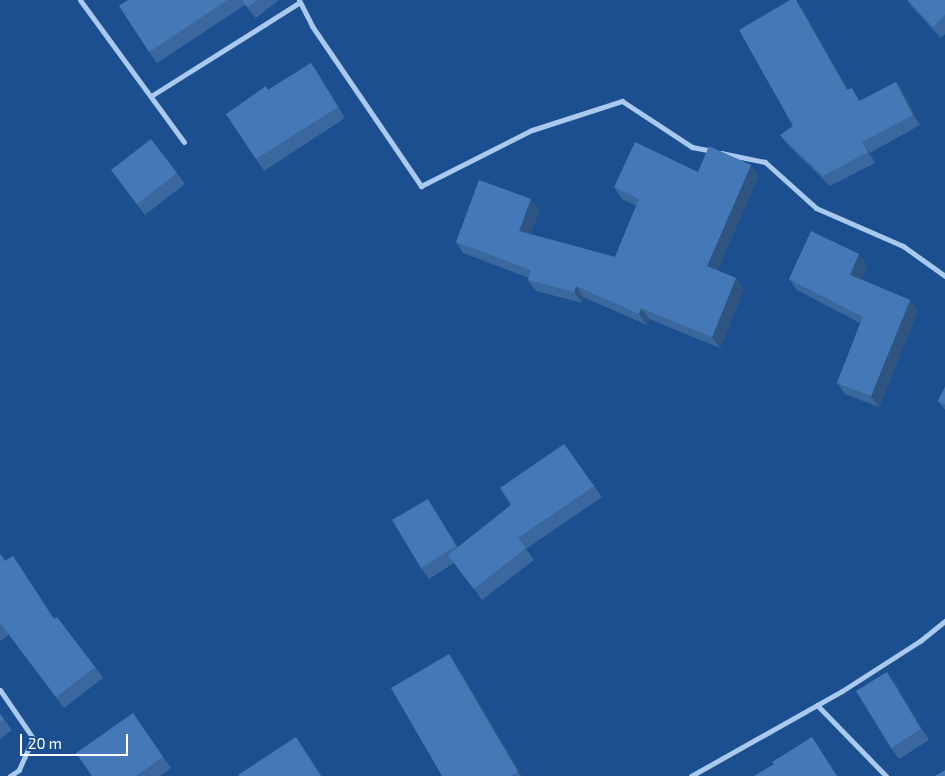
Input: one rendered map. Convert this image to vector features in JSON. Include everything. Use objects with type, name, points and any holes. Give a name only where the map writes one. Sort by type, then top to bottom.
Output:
[{"type":"street","points":[[80,0],[184,142]]},
{"type":"street","points":[[151,96],[300,1],[312,26],[421,186],[532,130],[622,101],[692,147],[765,162],[816,208],[903,246],[945,276]]},
{"type":"street","points":[[691,776],[817,706],[920,641],[945,622]]},
{"type":"street","points":[[0,690],[33,738],[18,770],[10,776]]},
{"type":"street","points":[[817,706],[886,776]]},
{"type":"building","points":[[128,0],[227,0],[149,52],[119,6]]},
{"type":"building","points":[[242,0],[257,0],[248,7]]},
{"type":"building","points":[[790,0],[796,0],[847,90],[852,88],[859,101],[896,82],[913,115],[862,142],[868,152],[823,176],[780,135],[793,126],[739,30]]},
{"type":"building","points":[[908,0],[945,0],[945,15],[933,27]]},
{"type":"building","points":[[311,63],[338,107],[256,159],[226,114],[266,86],[268,90]]},
{"type":"building","points":[[151,139],[177,173],[137,204],[111,170]]},
{"type":"building","points":[[635,142],[698,172],[709,146],[751,165],[707,266],[736,278],[712,337],[641,308],[639,314],[576,286],[574,292],[528,280],[531,270],[456,242],[479,180],[531,199],[519,231],[615,257],[639,199],[614,187]]},
{"type":"building","points":[[811,231],[859,254],[850,275],[910,300],[871,396],[837,383],[863,317],[789,279]]},
{"type":"building","points":[[945,387],[945,404],[938,401]]},
{"type":"building","points":[[564,444],[594,486],[518,538],[526,548],[474,589],[448,555],[511,505],[500,488]]},
{"type":"building","points":[[428,499],[456,546],[421,568],[392,520]]},
{"type":"building","points":[[0,554],[5,561],[13,556],[54,619],[57,617],[95,667],[56,697],[0,624]]},
{"type":"building","points":[[449,654],[518,772],[511,776],[442,776],[391,688]]},
{"type":"building","points":[[887,672],[921,729],[891,748],[856,691]]},
{"type":"building","points":[[133,713],[163,757],[136,776],[92,776],[76,753]]},
{"type":"building","points":[[0,714],[4,719],[0,722]]},
{"type":"building","points":[[296,737],[321,776],[238,775]]},
{"type":"building","points":[[812,737],[837,776],[754,776],[774,764],[772,762]]},
{"type":"building","points":[[945,770],[945,776],[935,776]]}]
